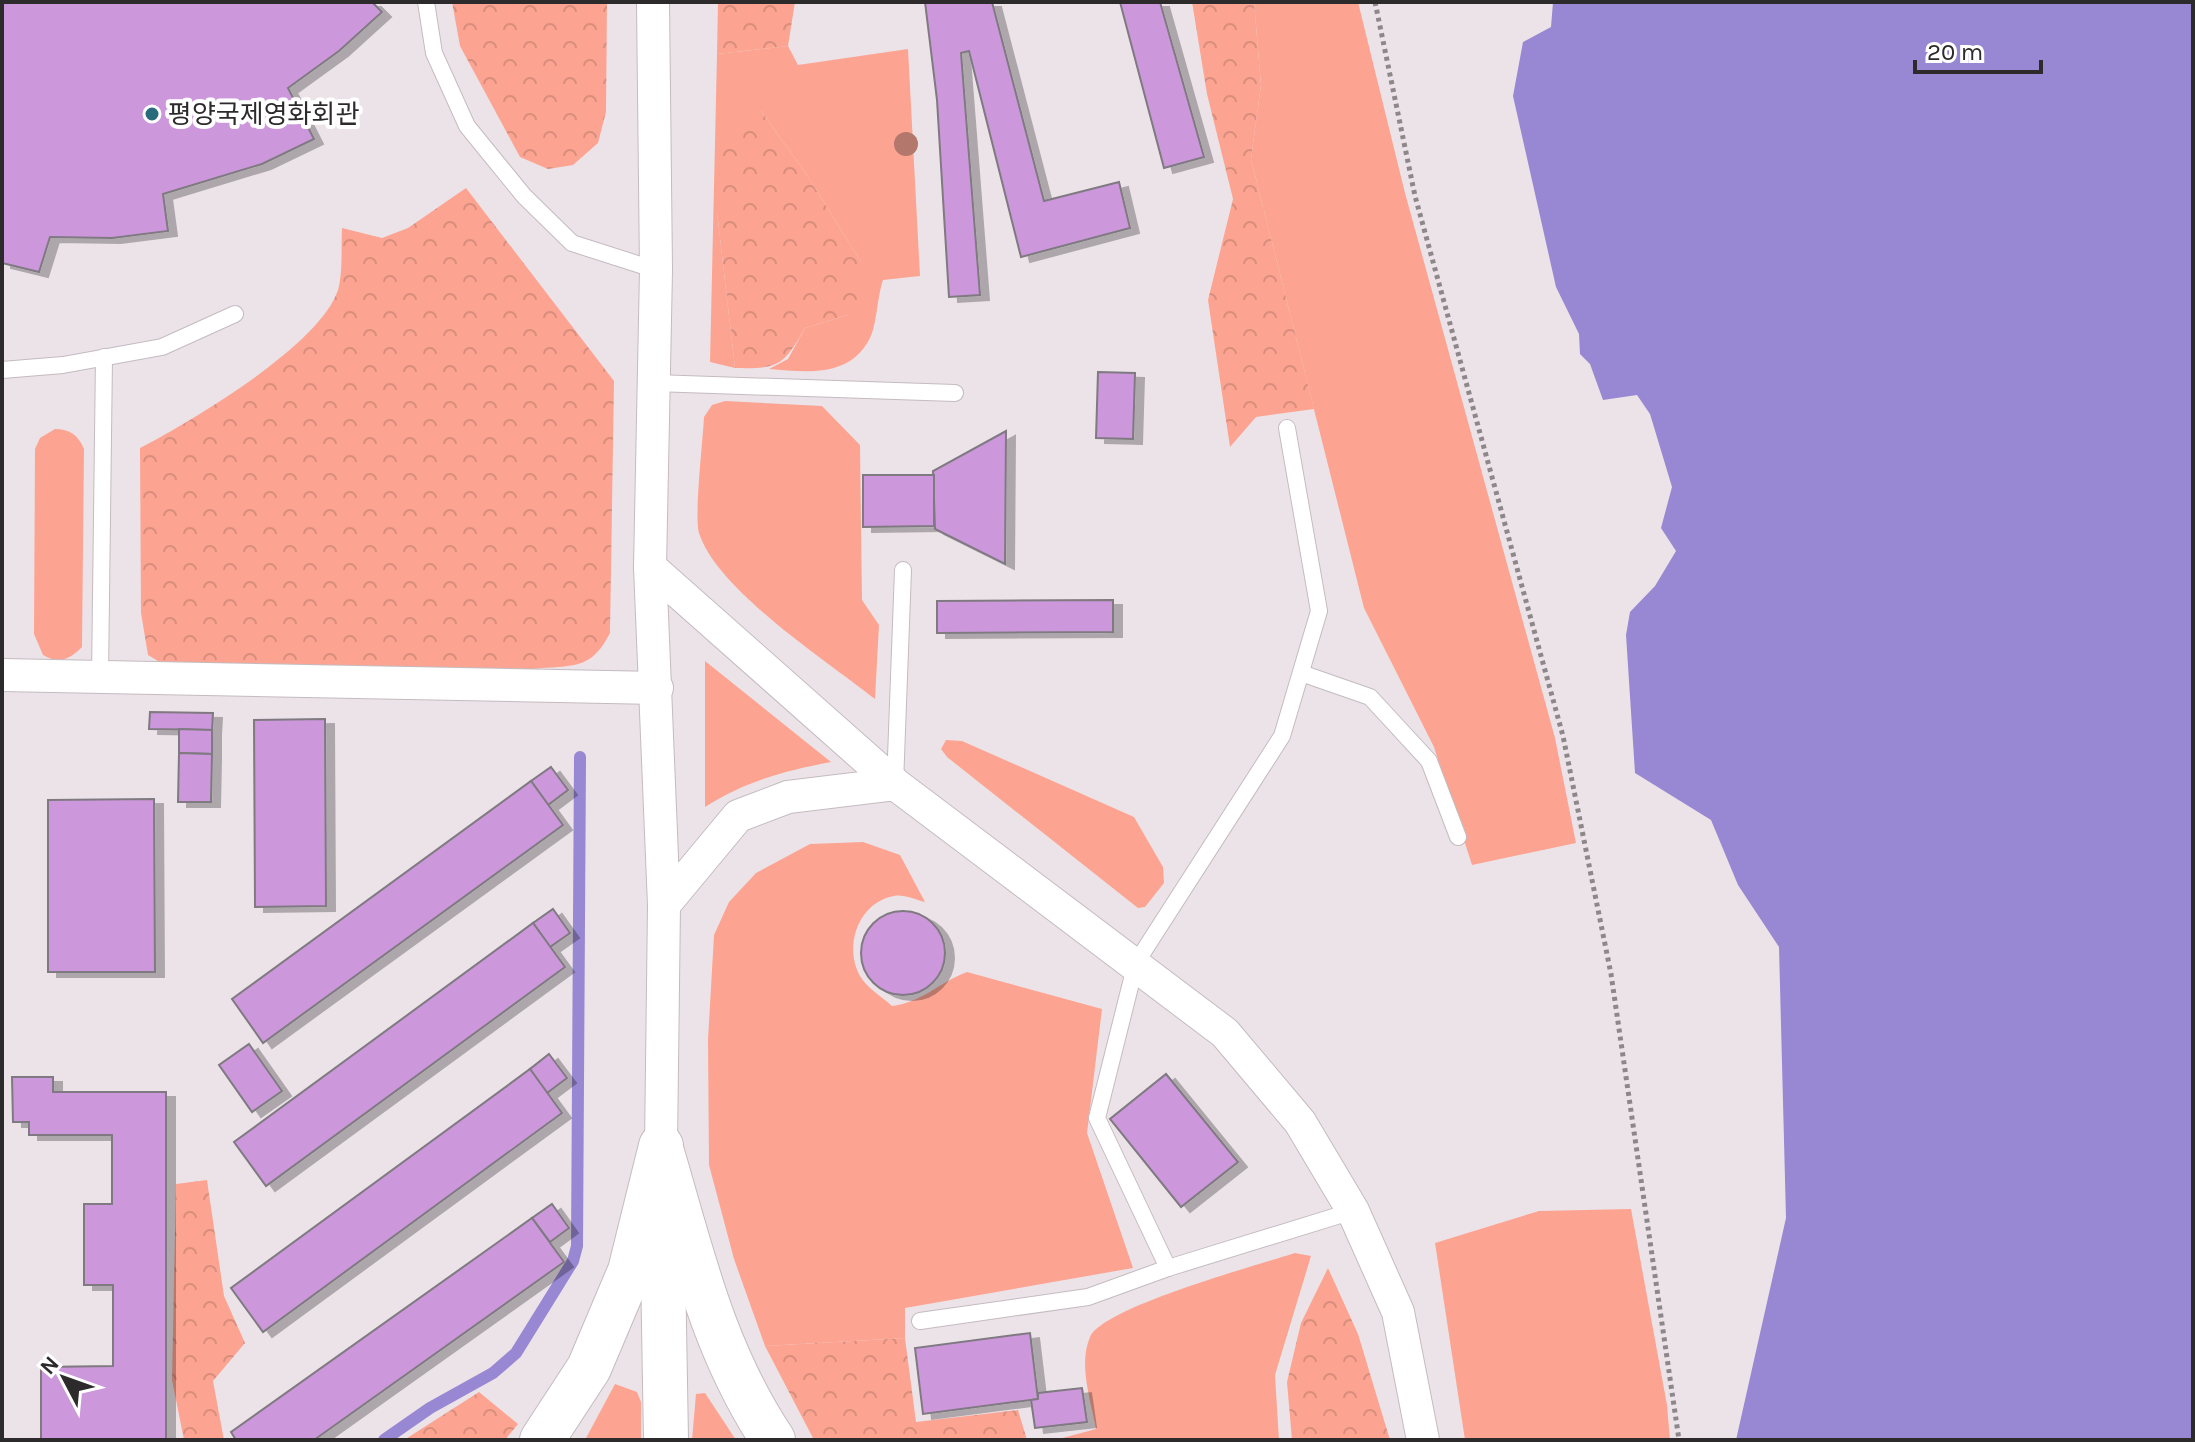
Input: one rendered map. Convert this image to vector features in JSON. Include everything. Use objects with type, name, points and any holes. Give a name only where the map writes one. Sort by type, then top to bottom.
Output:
[{"type":"main road","points":[[542,1440],[589,1368],[630,1271],[661,1146]]},
{"type":"main road","points":[[661,1146],[666,1440]]},
{"type":"main road","points":[[661,1146],[715,1334],[752,1409],[773,1440]]},
{"type":"street","points":[[653,2],[656,270],[650,567],[664,905],[661,1146]]},
{"type":"street","points":[[650,567],[895,784],[1225,1033],[1300,1122],[1353,1211],[1398,1312],[1423,1440]]},
{"type":"street","points":[[2,675],[657,688]]},
{"type":"street","points":[[664,905],[738,816],[788,797],[895,784]]},
{"type":"lane","points":[[426,2],[434,53],[467,126],[524,196],[572,243],[656,270]]},
{"type":"lane","points":[[2,370],[162,347],[235,314]]},
{"type":"lane","points":[[100,677],[104,357]]},
{"type":"lane","points":[[654,383],[955,393]]},
{"type":"lane","points":[[1168,1268],[1097,1118],[1136,963],[1282,736],[1319,611],[1287,428]]},
{"type":"lane","points":[[895,784],[903,570]]},
{"type":"lane","points":[[1301,673],[1370,697],[1429,761],[1458,837]]},
{"type":"lane","points":[[920,1321],[1088,1297],[1168,1268],[1353,1211]]},
{"type":"path","points":[[1375,2],[1415,196],[1563,736],[1611,974],[1679,1440]]},
{"type":"green space","points":[[452,2],[607,2],[606,112],[598,143],[573,165],[548,169],[520,157],[460,46]]},
{"type":"green space","points":[[718,2],[795,2],[788,46],[717,54]]},
{"type":"green space","points":[[1192,2],[1254,2],[1261,85],[1251,159],[1314,409],[1256,417],[1230,447],[1208,300],[1233,199],[1207,94]]},
{"type":"green space","points":[[1254,2],[1358,2],[1405,193],[1555,738],[1576,843],[1472,865],[1434,747],[1364,608],[1251,159],[1261,85]]},
{"type":"green space","points":[[788,46],[798,65],[908,49],[920,276],[883,280],[872,334],[850,361],[825,370],[769,369],[788,359],[805,328],[848,315],[861,262],[805,172],[761,111],[717,212],[735,368],[710,362],[717,54]]},
{"type":"green space","points":[[761,111],[805,172],[861,262],[865,298],[848,315],[805,328],[785,358],[778,363],[761,368],[735,368],[717,212],[718,135]]},
{"type":"green space","points":[[466,188],[614,381],[610,633],[603,645],[588,660],[579,664],[533,669],[166,666],[148,655],[141,613],[140,448],[252,380],[307,334],[338,290],[342,228],[382,238],[408,228]]},
{"type":"green space","points":[[725,401],[822,406],[860,445],[862,600],[879,625],[875,699],[750,601],[710,555],[698,524],[704,417],[712,405]]},
{"type":"green space","points":[[55,429],[73,434],[84,449],[82,647],[68,658],[59,660],[43,655],[34,634],[35,449],[40,438]]},
{"type":"green space","points":[[705,661],[831,762],[766,778],[735,790],[705,807]]},
{"type":"green space","points":[[946,740],[962,741],[1134,817],[1163,867],[1164,883],[1145,907],[1138,908],[947,757],[941,749]]},
{"type":"green space","points":[[863,842],[900,855],[925,902],[905,896],[882,900],[863,916],[854,939],[853,952],[860,976],[892,1006],[921,997],[967,972],[1102,1009],[1087,1133],[1133,1268],[905,1308],[905,1338],[765,1346],[734,1259],[709,1165],[708,1040],[714,935],[729,902],[756,873],[810,844]]},
{"type":"green space","points":[[207,1180],[224,1296],[245,1343],[213,1381],[224,1440],[184,1440],[172,1380],[176,1184]]},
{"type":"green space","points":[[1631,1209],[1667,1405],[1670,1440],[1465,1440],[1435,1243],[1539,1211]]},
{"type":"green space","points":[[1295,1253],[1311,1256],[1275,1375],[1279,1440],[1055,1440],[1096,1429],[1085,1359],[1090,1337],[1101,1325],[1151,1300]]},
{"type":"green space","points":[[1328,1268],[1358,1334],[1390,1440],[1292,1440],[1287,1382],[1301,1323]]},
{"type":"green space","points":[[905,1338],[916,1422],[1018,1410],[1027,1440],[814,1440],[765,1346]]},
{"type":"green space","points":[[615,1384],[637,1392],[641,1402],[641,1440],[585,1440]]},
{"type":"green space","points":[[479,1392],[518,1424],[505,1440],[404,1440]]},
{"type":"green space","points":[[705,1393],[736,1440],[692,1440],[696,1394]]},
{"type":"shaded area","points":[[1553,2],[2193,2],[2193,1440],[1736,1440],[1786,1218],[1779,947],[1738,885],[1711,820],[1635,773],[1626,635],[1630,612],[1655,586],[1676,551],[1661,528],[1672,487],[1650,414],[1637,395],[1603,400],[1590,364],[1580,354],[1579,334],[1556,287],[1513,96],[1523,42],[1551,27]]},
{"type":"building","name":"평양국제영화회관","points":[[2,2],[372,2],[382,12],[339,51],[288,88],[314,139],[262,164],[163,194],[168,231],[112,238],[50,237],[39,272],[2,263]]},
{"type":"building","points":[[925,2],[992,2],[1044,201],[1119,182],[1130,228],[1021,257],[969,51],[961,53],[980,295],[949,297],[937,100]]},
{"type":"building","points":[[1120,2],[1160,2],[1204,157],[1164,168]]},
{"type":"building","points":[[1098,372],[1135,373],[1133,439],[1096,438]]},
{"type":"building","points":[[1006,431],[1005,564],[935,529],[933,471]]},
{"type":"building","points":[[863,475],[934,475],[934,526],[863,527]]},
{"type":"building","points":[[1113,600],[1113,632],[937,633],[937,601]]},
{"type":"building","points":[[150,712],[213,713],[212,730],[149,729]]},
{"type":"building","points":[[325,719],[326,906],[255,907],[254,720]]},
{"type":"building","points":[[179,729],[212,730],[212,754],[179,753]]},
{"type":"building","points":[[179,753],[212,754],[211,802],[178,802]]},
{"type":"building","points":[[551,767],[568,790],[548,805],[531,781]]},
{"type":"building","points":[[531,781],[563,825],[263,1043],[232,999]]},
{"type":"building","points":[[154,799],[155,972],[48,972],[48,800]]},
{"type":"building","points":[[553,909],[570,933],[550,947],[533,923]]},
{"type":"building","points":[[903,911],[919,914],[933,923],[942,937],[945,953],[942,969],[933,983],[919,992],[903,995],[887,992],[873,983],[864,969],[861,953],[864,937],[873,923],[887,914]]},
{"type":"building","points":[[533,923],[565,967],[266,1186],[234,1142]]},
{"type":"building","points":[[249,1044],[282,1091],[252,1112],[219,1065]]},
{"type":"building","points":[[549,1054],[567,1078],[547,1093],[530,1069]]},
{"type":"building","points":[[530,1069],[562,1113],[263,1332],[231,1288]]},
{"type":"building","points":[[1166,1074],[1238,1162],[1181,1207],[1110,1119]]},
{"type":"building","points":[[12,1077],[53,1077],[53,1092],[166,1092],[166,1440],[41,1440],[41,1367],[113,1366],[113,1285],[84,1285],[84,1204],[112,1204],[112,1135],[29,1135],[29,1122],[13,1122]]},
{"type":"building","points":[[552,1204],[569,1228],[550,1242],[532,1218]]},
{"type":"building","points":[[532,1218],[564,1262],[314,1440],[236,1440],[231,1432]]},
{"type":"building","points":[[1030,1333],[1038,1399],[923,1414],[915,1348]]},
{"type":"building","points":[[1082,1388],[1087,1422],[1035,1428],[1031,1400],[1038,1399],[1038,1393]]},
{"type":"waterway","points":[[384,1440],[430,1408],[493,1373],[516,1353],[573,1261],[577,1246],[580,757]]},
{"type":"place","name":"평양국제영화회관","points":[[152,114]]}]
